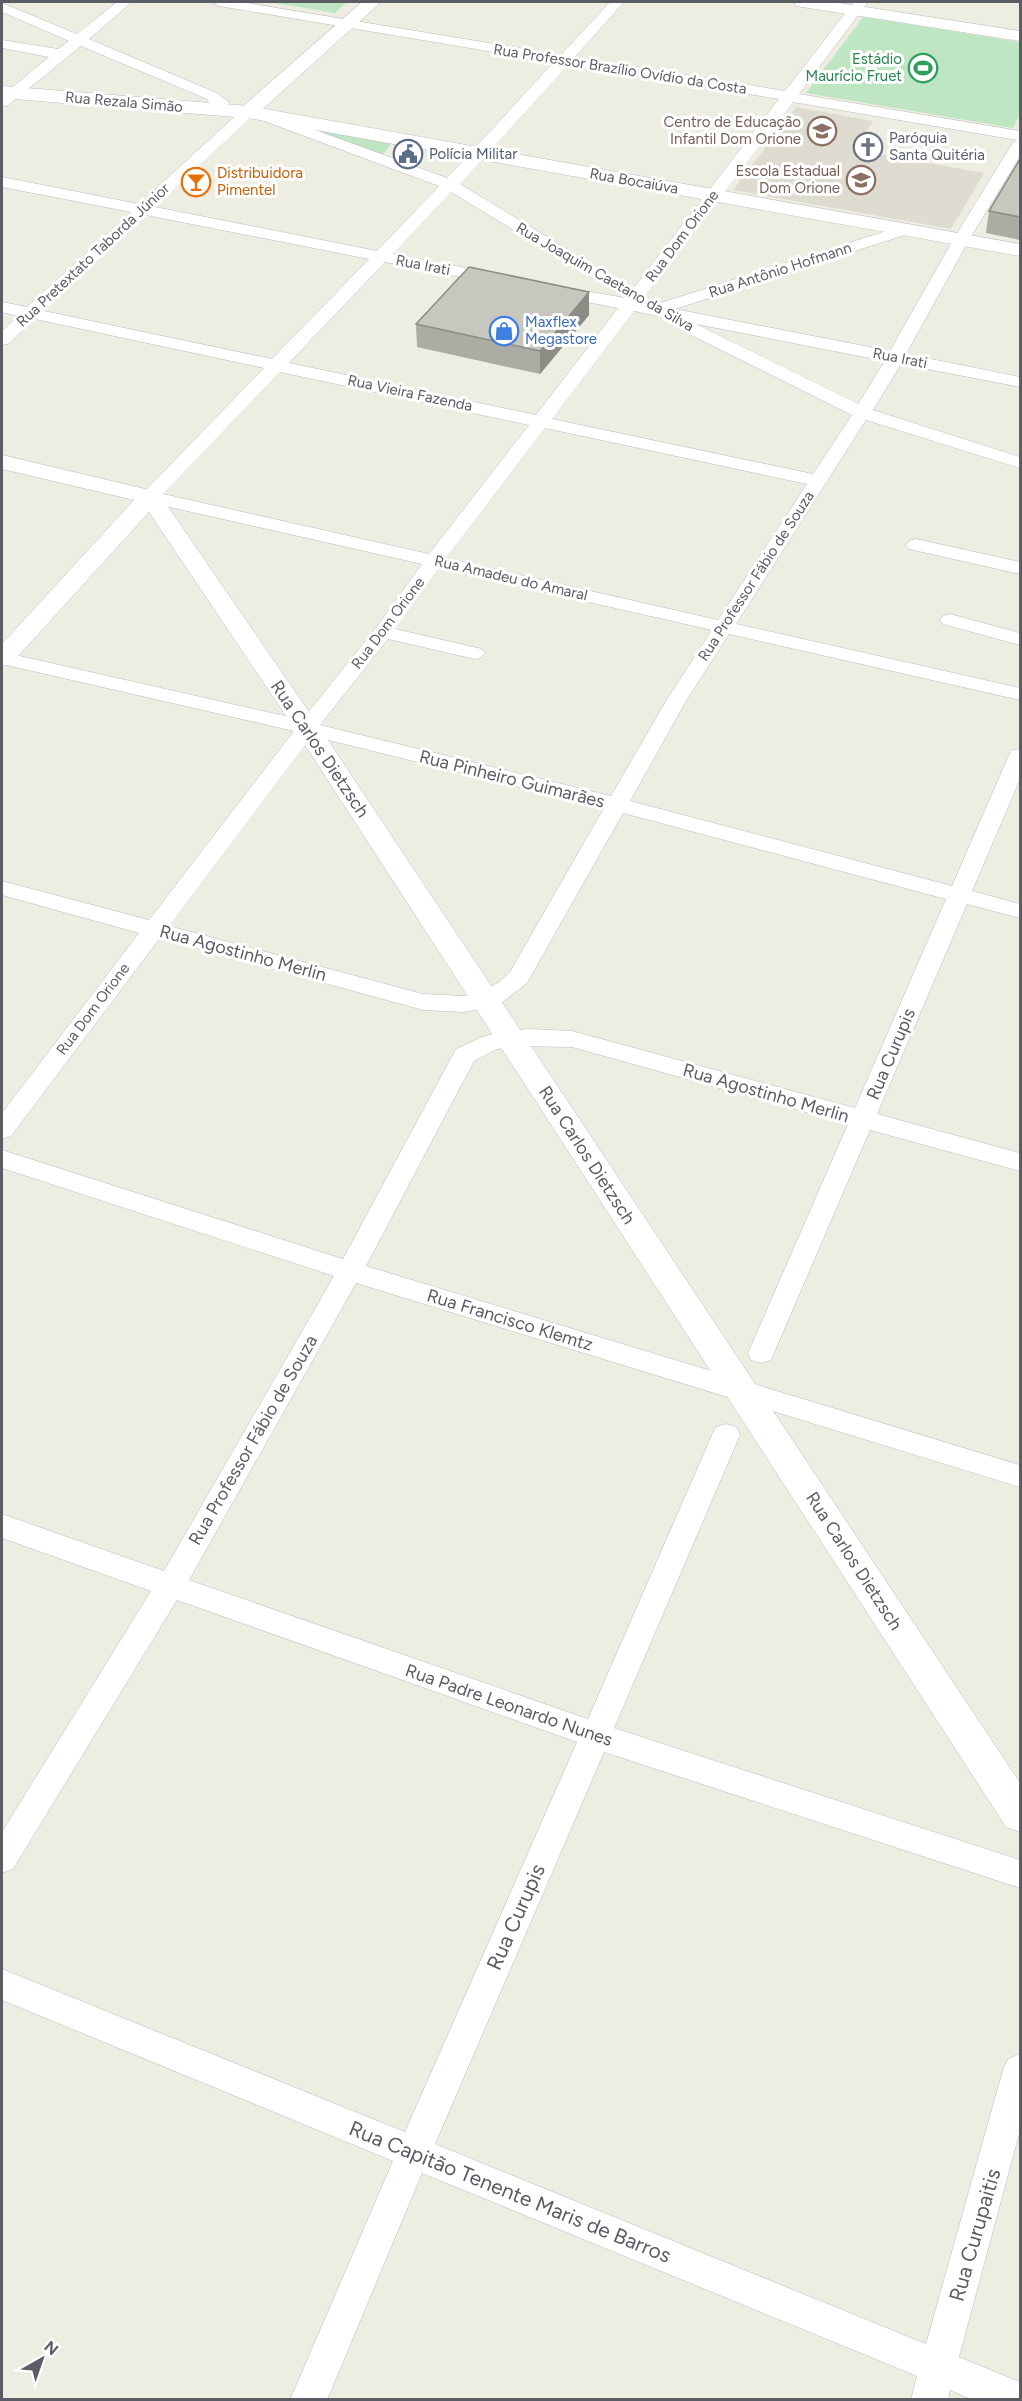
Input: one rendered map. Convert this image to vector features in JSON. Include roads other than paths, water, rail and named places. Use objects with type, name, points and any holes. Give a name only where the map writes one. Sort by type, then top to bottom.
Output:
[{"type":"main road","name":"Rua Rezala Simão","points":[[5,96],[253,113]]},
{"type":"main road","name":"Rua Bocaiúva","points":[[253,113],[1020,250]]},
{"type":"street","points":[[5,96],[125,2]]},
{"type":"street","name":"Rua Professor Brazílio Ovídio da Costa","points":[[219,2],[562,61],[1020,135]]},
{"type":"street","name":"Rua Pretextato Taborda Júnior","points":[[2,340],[372,2]]},
{"type":"street","points":[[2,658],[150,497],[479,154],[617,2]]},
{"type":"street","points":[[802,2],[858,6],[1020,36]]},
{"type":"street","name":"Rua Dom Orione","points":[[2,1130],[858,6]]},
{"type":"street","points":[[2,7],[218,100]]},
{"type":"street","points":[[2,44],[60,54]]},
{"type":"street","name":"Rua Joaquim Caetano da Silva","points":[[253,113],[449,184],[633,301]]},
{"type":"street","name":"Rua Professor Fábio de Souza","points":[[487,1002],[505,992],[519,977],[676,701],[862,413],[961,240],[1020,144]]},
{"type":"street","name":"Rua Irati","points":[[2,182],[518,283]]},
{"type":"street","name":"Rua Antônio Hofmann","points":[[656,310],[905,230]]},
{"type":"street","name":"Rua Irati","points":[[540,288],[633,301],[656,310],[1020,382]]},
{"type":"street","name":"Rua Vieira Fazenda","points":[[2,307],[818,481]]},
{"type":"street","name":"Rua Joaquim Caetano da Silva","points":[[656,310],[862,413],[1020,463]]},
{"type":"street","name":"Rua Amadeu do Amaral","points":[[2,462],[1020,694]]},
{"type":"street","name":"Rua Carlos Dietzsch","points":[[150,497],[307,728],[1020,1815]]},
{"type":"street","points":[[916,545],[1020,568]]},
{"type":"street","points":[[950,620],[1020,639]]},
{"type":"street","points":[[383,632],[475,653]]},
{"type":"street","name":"Rua Pinheiro Guimarães","points":[[2,658],[307,728],[616,804],[1020,911]]},
{"type":"street","name":"Rua Curupis","points":[[761,1353],[1020,755]]},
{"type":"street","name":"Rua Agostinho Merlin","points":[[2,888],[423,1002],[487,1002]]},
{"type":"street","name":"Rua Agostinho Merlin","points":[[510,1037],[542,1035],[572,1039],[1020,1162]]},
{"type":"street","name":"Rua Professor Fábio de Souza","points":[[2,1859],[170,1586],[350,1271],[465,1055],[479,1046],[510,1037]]},
{"type":"street","name":"Rua Francisco Klemtz","points":[[2,1159],[350,1271],[1020,1476]]},
{"type":"street","name":"Rua Curupis","points":[[308,2400],[413,2152],[597,1736],[726,1435]]},
{"type":"street","name":"Rua Padre Leonardo Nunes","points":[[2,1526],[597,1736],[1020,1875]]},
{"type":"street","name":"Rua Capitão Tenente Maris de Barros","points":[[2,1984],[1019,2400]]},
{"type":"street","name":"Rua Curupaitis","points":[[929,2400],[1020,2070]]},
{"type":"place","name":"Estádio Maurício Fruet","points":[[923,68]]},
{"type":"place","name":"Centro de Educação Infantil Dom Orione","points":[[822,131]]},
{"type":"place","name":"Paróquia Santa Quitéria","points":[[868,147]]},
{"type":"place","name":"Polícia Militar","points":[[408,154]]},
{"type":"place","name":"Escola Estadual Dom Orione","points":[[861,180]]},
{"type":"place","name":"Distribuidora Pimentel","points":[[196,182]]},
{"type":"place","name":"Maxflex Megastore","points":[[504,331]]}]
